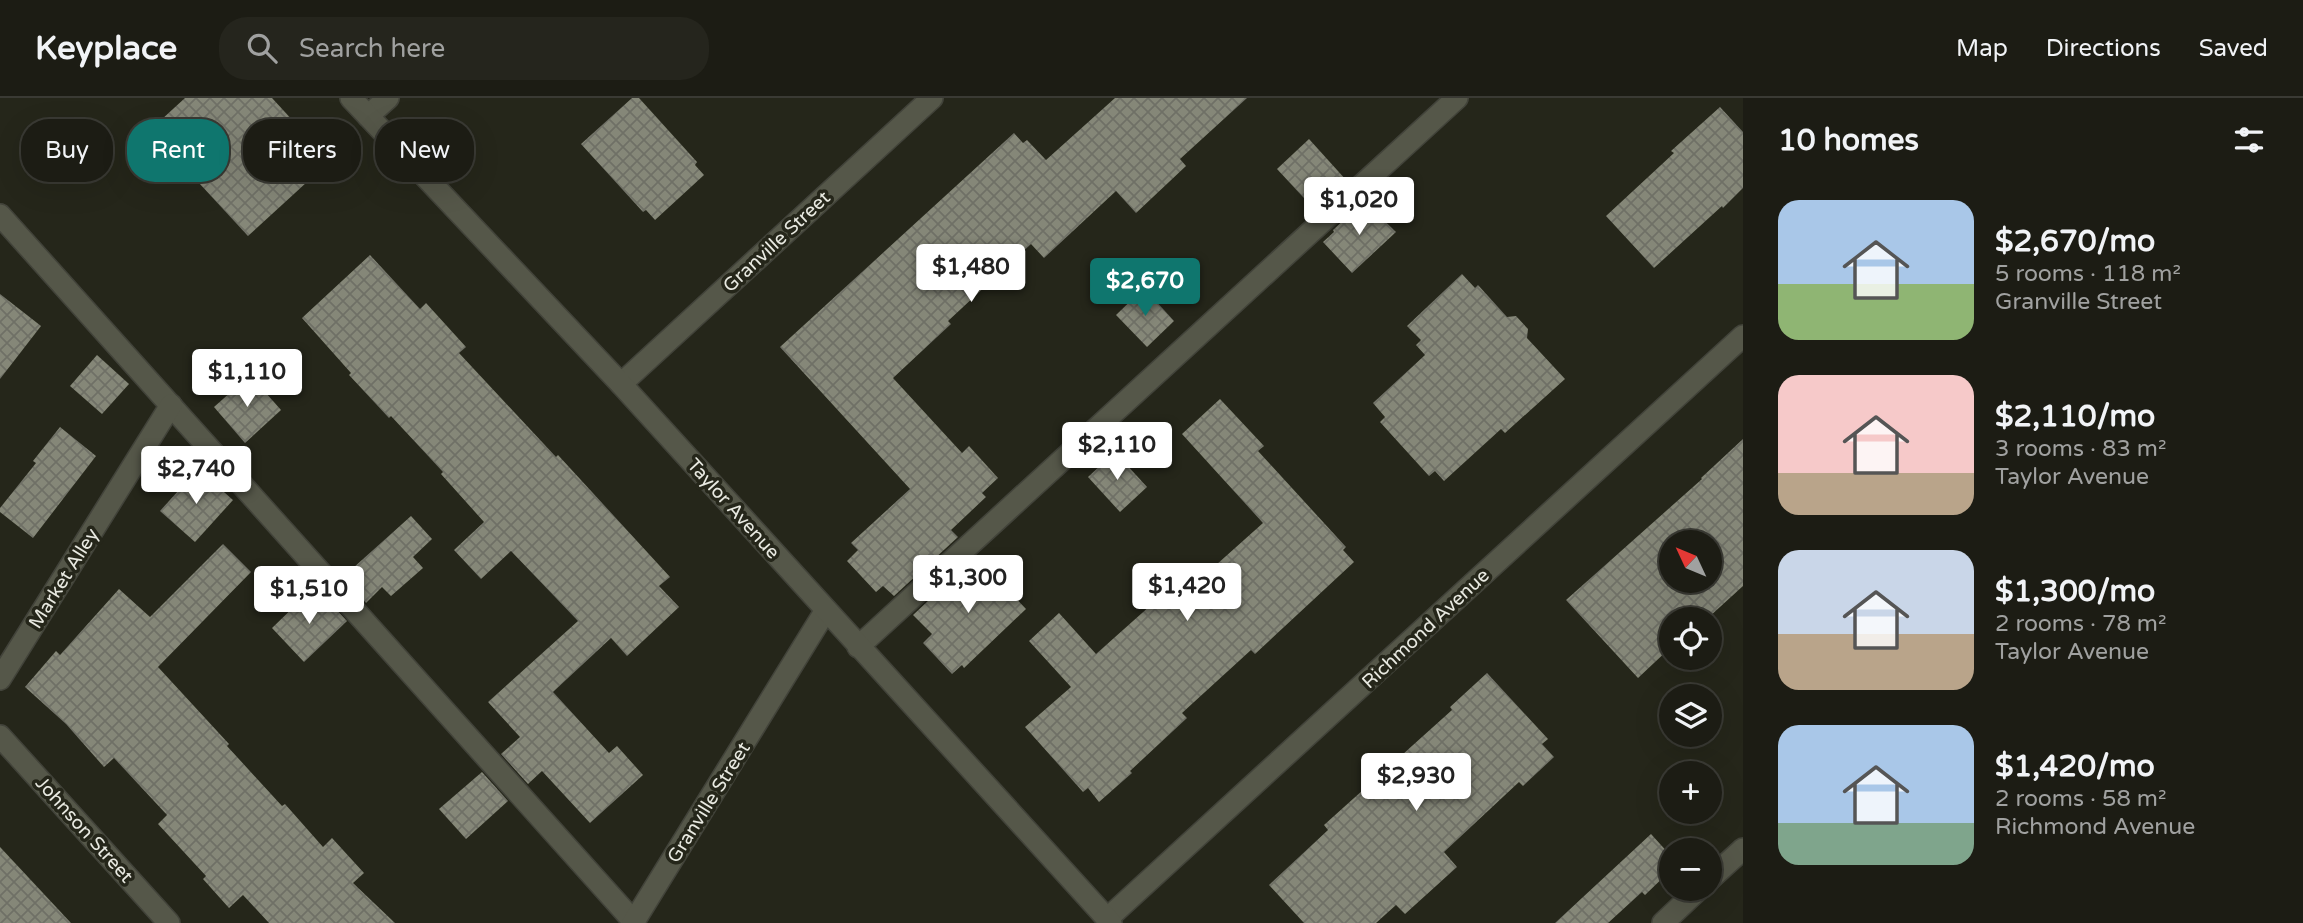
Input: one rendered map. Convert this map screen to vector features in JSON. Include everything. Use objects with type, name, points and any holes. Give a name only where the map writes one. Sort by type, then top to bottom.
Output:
[{"type":"street","name":"Taylor Avenue","points":[[351,98],[621,384],[1109,921]]},
{"type":"street","points":[[368,116],[388,98]]},
{"type":"street","name":"Granville Street","points":[[621,384],[932,98]]},
{"type":"street","points":[[858,647],[1457,98]]},
{"type":"street","points":[[0,215],[634,922]]},
{"type":"street","name":"Richmond Avenue","points":[[1109,921],[1743,336]]},
{"type":"street","name":"Market Alley","points":[[0,679],[171,405]]},
{"type":"street","name":"Granville Street","points":[[634,922],[826,610]]},
{"type":"street","name":"Johnson Street","points":[[0,736],[169,923]]},
{"type":"street","points":[[1722,868],[1743,849]]},
{"type":"street","points":[[1663,923],[1686,901]]},
{"type":"building","points":[[185,98],[272,98],[291,119],[243,119],[243,182],[307,182],[248,236],[198,182],[229,182],[229,119],[162,119]]},
{"type":"building","points":[[632,98],[639,98],[697,162],[695,165],[704,175],[655,220],[646,210],[643,212],[581,144]]},
{"type":"building","points":[[1115,98],[1247,98],[1180,159],[1186,166],[1136,213],[1116,191],[1044,258],[1031,244],[948,321],[951,324],[893,378],[962,453],[969,446],[998,478],[982,493],[986,497],[951,530],[958,537],[894,596],[883,586],[876,592],[847,561],[858,550],[851,543],[910,489],[780,347],[1014,133],[1023,143],[1027,140],[1046,160]]},
{"type":"building","points":[[1720,107],[1743,132],[1743,188],[1654,268],[1606,216]]},
{"type":"building","points":[[1309,139],[1347,181],[1315,210],[1277,169]]},
{"type":"building","points":[[1364,201],[1396,232],[1352,273],[1323,242]]},
{"type":"building","points":[[370,255],[420,309],[426,303],[466,347],[459,353],[556,457],[558,455],[670,577],[659,586],[679,607],[627,656],[611,638],[553,692],[609,753],[617,746],[643,775],[590,823],[542,771],[528,784],[501,754],[520,737],[488,702],[578,621],[511,551],[481,579],[454,550],[484,522],[441,474],[443,472],[349,375],[351,373],[302,318]]},
{"type":"building","points":[[1462,274],[1475,288],[1478,285],[1507,317],[1516,316],[1528,329],[1527,338],[1565,379],[1505,433],[1501,429],[1444,481],[1435,471],[1429,476],[1380,422],[1385,417],[1373,403],[1425,355],[1416,345],[1421,340],[1407,326]]},
{"type":"building","points":[[1144,288],[1174,321],[1147,347],[1116,315]]},
{"type":"building","points":[[0,294],[41,326],[0,379]]},
{"type":"building","points":[[97,355],[129,384],[102,414],[70,386]]},
{"type":"building","points":[[250,375],[281,410],[245,443],[214,407]]},
{"type":"building","points":[[1220,399],[1264,446],[1258,451],[1346,547],[1343,550],[1354,562],[1255,654],[1251,650],[1182,713],[1187,718],[1099,802],[1088,788],[1083,792],[1025,727],[1071,687],[1029,641],[1059,613],[1096,654],[1160,597],[1169,607],[1263,523],[1182,434]]},
{"type":"building","points":[[60,427],[96,456],[33,538],[0,512],[0,508],[36,463],[33,461]]},
{"type":"building","points":[[1743,439],[1743,586],[1720,607],[1659,607],[1659,658],[1638,678],[1566,600]]},
{"type":"building","points":[[1115,452],[1147,487],[1120,512],[1088,477]]},
{"type":"building","points":[[198,469],[233,500],[195,542],[160,511]]},
{"type":"building","points":[[411,516],[432,539],[413,557],[423,568],[391,596],[382,587],[366,603],[343,577]]},
{"type":"building","points":[[223,544],[251,572],[158,667],[282,806],[285,804],[323,847],[332,838],[364,873],[353,883],[395,923],[269,923],[243,895],[229,908],[203,879],[206,876],[158,824],[167,815],[114,758],[104,767],[66,724],[25,687],[56,651],[60,655],[119,589],[150,617]]},
{"type":"building","points":[[976,556],[1026,609],[964,668],[962,665],[952,674],[923,643],[932,634],[913,615]]},
{"type":"building","points":[[323,595],[347,621],[304,662],[272,628],[302,599],[310,607]]},
{"type":"building","points":[[1487,673],[1548,739],[1542,744],[1554,757],[1523,786],[1519,782],[1444,852],[1457,867],[1405,914],[1396,905],[1376,923],[1304,923],[1269,885],[1328,830],[1324,825],[1452,710],[1450,707]]},
{"type":"building","points":[[482,772],[508,801],[466,839],[439,809]]},
{"type":"building","points":[[1651,834],[1659,843],[1659,882],[1645,895],[1642,892],[1608,923],[1555,923]]},
{"type":"building","points":[[0,847],[71,923],[0,923]]}]
